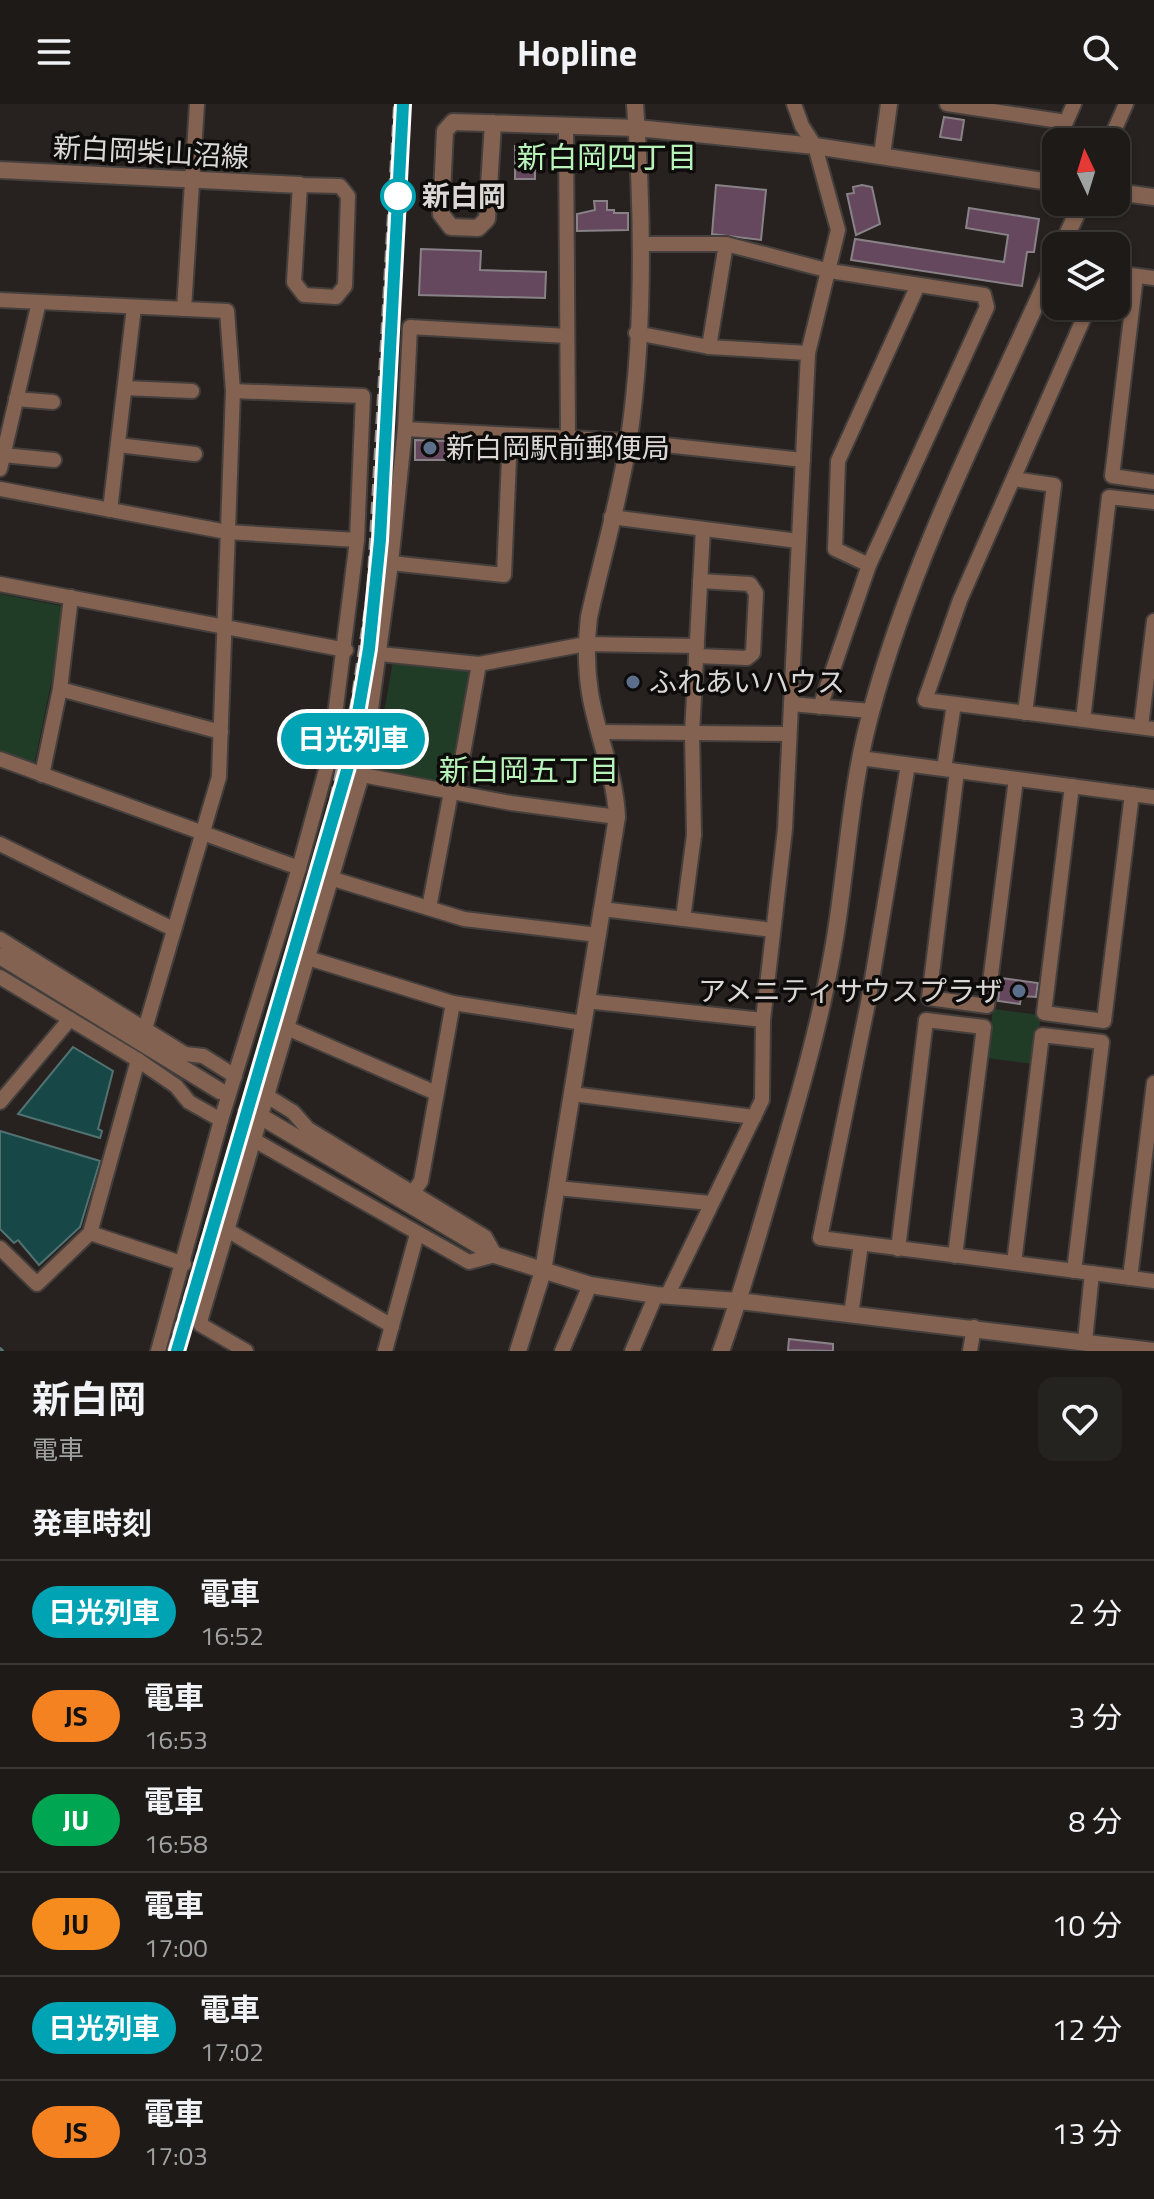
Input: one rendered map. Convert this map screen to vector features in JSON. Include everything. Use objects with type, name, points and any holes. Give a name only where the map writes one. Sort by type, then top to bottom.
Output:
[{"type":"street","points":[[184,309],[197,104]]},
{"type":"street","points":[[518,1351],[543,1271],[617,817],[616,788],[590,694],[586,644],[628,441],[640,244],[635,104]]},
{"type":"street","points":[[632,1351],[762,1100],[763,1020],[785,829],[808,353],[838,230],[815,146],[802,126],[794,104]]},
{"type":"street","points":[[882,155],[889,104]]},
{"type":"street","points":[[947,104],[1066,122],[1074,104]]},
{"type":"street","points":[[1115,128],[1126,104]]},
{"type":"street","points":[[493,123],[487,219],[478,228],[451,227],[441,214],[445,131],[453,122],[493,123],[566,126],[637,128],[815,146],[1042,181]]},
{"type":"street","points":[[566,126],[568,438]]},
{"type":"street","name":"新白岡柴山沼線","points":[[0,170],[300,185]]},
{"type":"street","points":[[300,185],[340,186],[348,196],[345,286],[336,297],[304,295],[294,282],[300,185]]},
{"type":"street","points":[[1130,194],[1154,197]]},
{"type":"street","points":[[640,244],[726,244],[830,271],[984,295],[987,307],[869,565],[820,707]]},
{"type":"street","points":[[709,347],[726,244]]},
{"type":"street","points":[[1130,275],[1154,278]]},
{"type":"street","points":[[1136,276],[1112,476],[1154,482]]},
{"type":"street","points":[[869,565],[835,549],[838,461],[918,285]]},
{"type":"street","points":[[721,1351],[739,1301],[806,1070],[834,945],[860,758],[871,711],[939,519],[1042,291]]},
{"type":"street","points":[[0,300],[227,311],[233,391],[222,625],[219,777],[145,1029]]},
{"type":"street","points":[[39,302],[2,462],[54,460]]},
{"type":"street","points":[[110,510],[134,307]]},
{"type":"street","points":[[1083,320],[960,600],[925,700],[1147,728],[1154,621]]},
{"type":"street","points":[[246,1351],[201,1325],[362,775],[391,563],[405,429],[410,327],[567,336]]},
{"type":"street","points":[[636,333],[709,347],[808,353]]},
{"type":"street","points":[[125,388],[192,391]]},
{"type":"street","points":[[158,1351],[221,1120],[299,868],[330,755],[346,650],[357,540],[363,396],[233,391]]},
{"type":"street","points":[[16,399],[53,402]]},
{"type":"street","points":[[405,429],[628,441],[803,460]]},
{"type":"street","points":[[391,563],[504,575],[510,435]]},
{"type":"street","points":[[118,445],[195,454]]},
{"type":"street","points":[[1014,479],[1054,485],[1025,713]]},
{"type":"street","points":[[0,489],[227,532],[357,540]]},
{"type":"street","points":[[1083,720],[1109,497],[1154,502]]},
{"type":"street","points":[[611,517],[798,541]]},
{"type":"street","points":[[683,919],[694,835],[692,733],[703,529]]},
{"type":"street","points":[[380,654],[479,664],[586,644],[696,651],[747,658],[753,653],[756,593],[750,584],[700,581]]},
{"type":"street","points":[[0,584],[346,650]]},
{"type":"street","points":[[42,775],[60,689],[71,597]]},
{"type":"street","points":[[429,908],[479,664]]},
{"type":"street","points":[[60,689],[221,732]]},
{"type":"street","points":[[791,704],[871,711]]},
{"type":"street","points":[[954,704],[929,998],[987,1006],[1016,779]]},
{"type":"street","points":[[601,732],[789,734]]},
{"type":"street","points":[[294,749],[330,755]]},
{"type":"street","points":[[860,758],[1154,797]]},
{"type":"street","points":[[0,759],[299,868]]},
{"type":"street","points":[[908,765],[868,1003],[820,1238],[1154,1281]]},
{"type":"street","points":[[362,775],[454,793],[617,817]]},
{"type":"street","points":[[1072,786],[1044,1013],[1104,1021],[1132,794]]},
{"type":"street","points":[[0,844],[173,929]]},
{"type":"street","points":[[330,878],[464,919],[598,935]]},
{"type":"street","points":[[602,909],[773,930]]},
{"type":"street","points":[[0,939],[185,1054],[203,1056],[235,1076]]},
{"type":"street","points":[[0,956],[220,1091]]},
{"type":"street","points":[[308,958],[453,1003],[583,1023]]},
{"type":"street","points":[[0,977],[138,1060],[176,1086],[189,1102],[221,1120]]},
{"type":"street","points":[[586,1001],[763,1020]]},
{"type":"street","points":[[412,1194],[421,1181],[453,1003]]},
{"type":"street","points":[[0,1102],[70,1019]]},
{"type":"street","points":[[898,1249],[926,1020],[955,1023],[984,1027],[955,1256]]},
{"type":"street","points":[[287,1028],[436,1093]]},
{"type":"street","points":[[1014,1263],[1042,1035],[1102,1042],[1074,1271]]},
{"type":"street","points":[[0,1248],[37,1284],[90,1233],[138,1060]]},
{"type":"street","points":[[1130,1278],[1154,1083]]},
{"type":"street","points":[[572,1094],[754,1117]]},
{"type":"street","points":[[267,1096],[293,1112],[308,1129],[485,1237],[495,1255]]},
{"type":"street","points":[[265,1119],[495,1255],[590,1285],[662,1296],[739,1301],[974,1327],[1154,1351]]},
{"type":"street","points":[[254,1140],[295,1160],[469,1262],[495,1255]]},
{"type":"street","points":[[557,1188],[710,1203]]},
{"type":"street","points":[[227,1230],[392,1326]]},
{"type":"street","points":[[90,1233],[184,1264]]},
{"type":"street","points":[[385,1351],[417,1234]]},
{"type":"street","points":[[851,1315],[861,1244]]},
{"type":"street","points":[[1085,1341],[1092,1273]]},
{"type":"street","points":[[562,1351],[590,1285]]},
{"type":"street","points":[[970,1351],[974,1327]]},
{"type":"green space","points":[[0,594],[67,607],[34,765],[0,752]]},
{"type":"green space","points":[[393,661],[473,670],[453,787],[374,770]]},
{"type":"green space","points":[[993,1009],[1041,1015],[1034,1064],[987,1058]]},
{"type":"water","points":[[73,1047],[113,1071],[98,1129],[102,1131],[100,1138],[18,1114]]},
{"type":"water","points":[[0,1131],[100,1161],[80,1227],[39,1265],[18,1240],[14,1243],[0,1229]]},
{"type":"building","points":[[944,117],[964,120],[961,140],[940,137]]},
{"type":"building","points":[[515,146],[535,146],[535,179],[515,179]]},
{"type":"building","points":[[716,185],[766,190],[761,240],[712,234]]},
{"type":"building","points":[[853,187],[872,187],[880,224],[856,235],[847,194],[854,193]]},
{"type":"building","points":[[594,201],[607,201],[607,210],[614,210],[614,213],[628,213],[628,230],[577,231],[577,214],[595,210]]},
{"type":"building","points":[[969,208],[1039,219],[1034,252],[1027,252],[1022,286],[851,260],[855,239],[1004,262],[1008,235],[966,228]]},
{"type":"building","points":[[421,249],[481,251],[480,270],[546,272],[545,298],[419,295]]},
{"type":"building","name":"新白岡駅前郵便局","points":[[415,440],[445,441],[445,460],[415,460]]},
{"type":"building","points":[[1001,978],[1038,983],[1036,997],[1021,996],[1020,1004],[998,1001]]},
{"type":"building","points":[[789,1339],[833,1344],[833,1351],[788,1350]]},
{"type":"tunnel","points":[[220,1091],[265,1119]]},
{"type":"railway","points":[[169,1351],[323,836],[352,703],[368,594],[395,104]]},
{"type":"train","name":"日光列車","points":[[177,1351],[350,760],[369,649],[380,540],[403,104]]},
{"type":"place","name":"新白岡","points":[[398,196]]},
{"type":"place","name":"新白岡駅前郵便局","points":[[430,448]]},
{"type":"place","name":"ふれあいハウス","points":[[633,682]]},
{"type":"place","name":"アメニティサウスプラザ","points":[[1019,991]]},
{"type":"district","name":"新白岡四丁目","points":[[607,158]]},
{"type":"district","name":"新白岡五丁目","points":[[529,771]]}]
